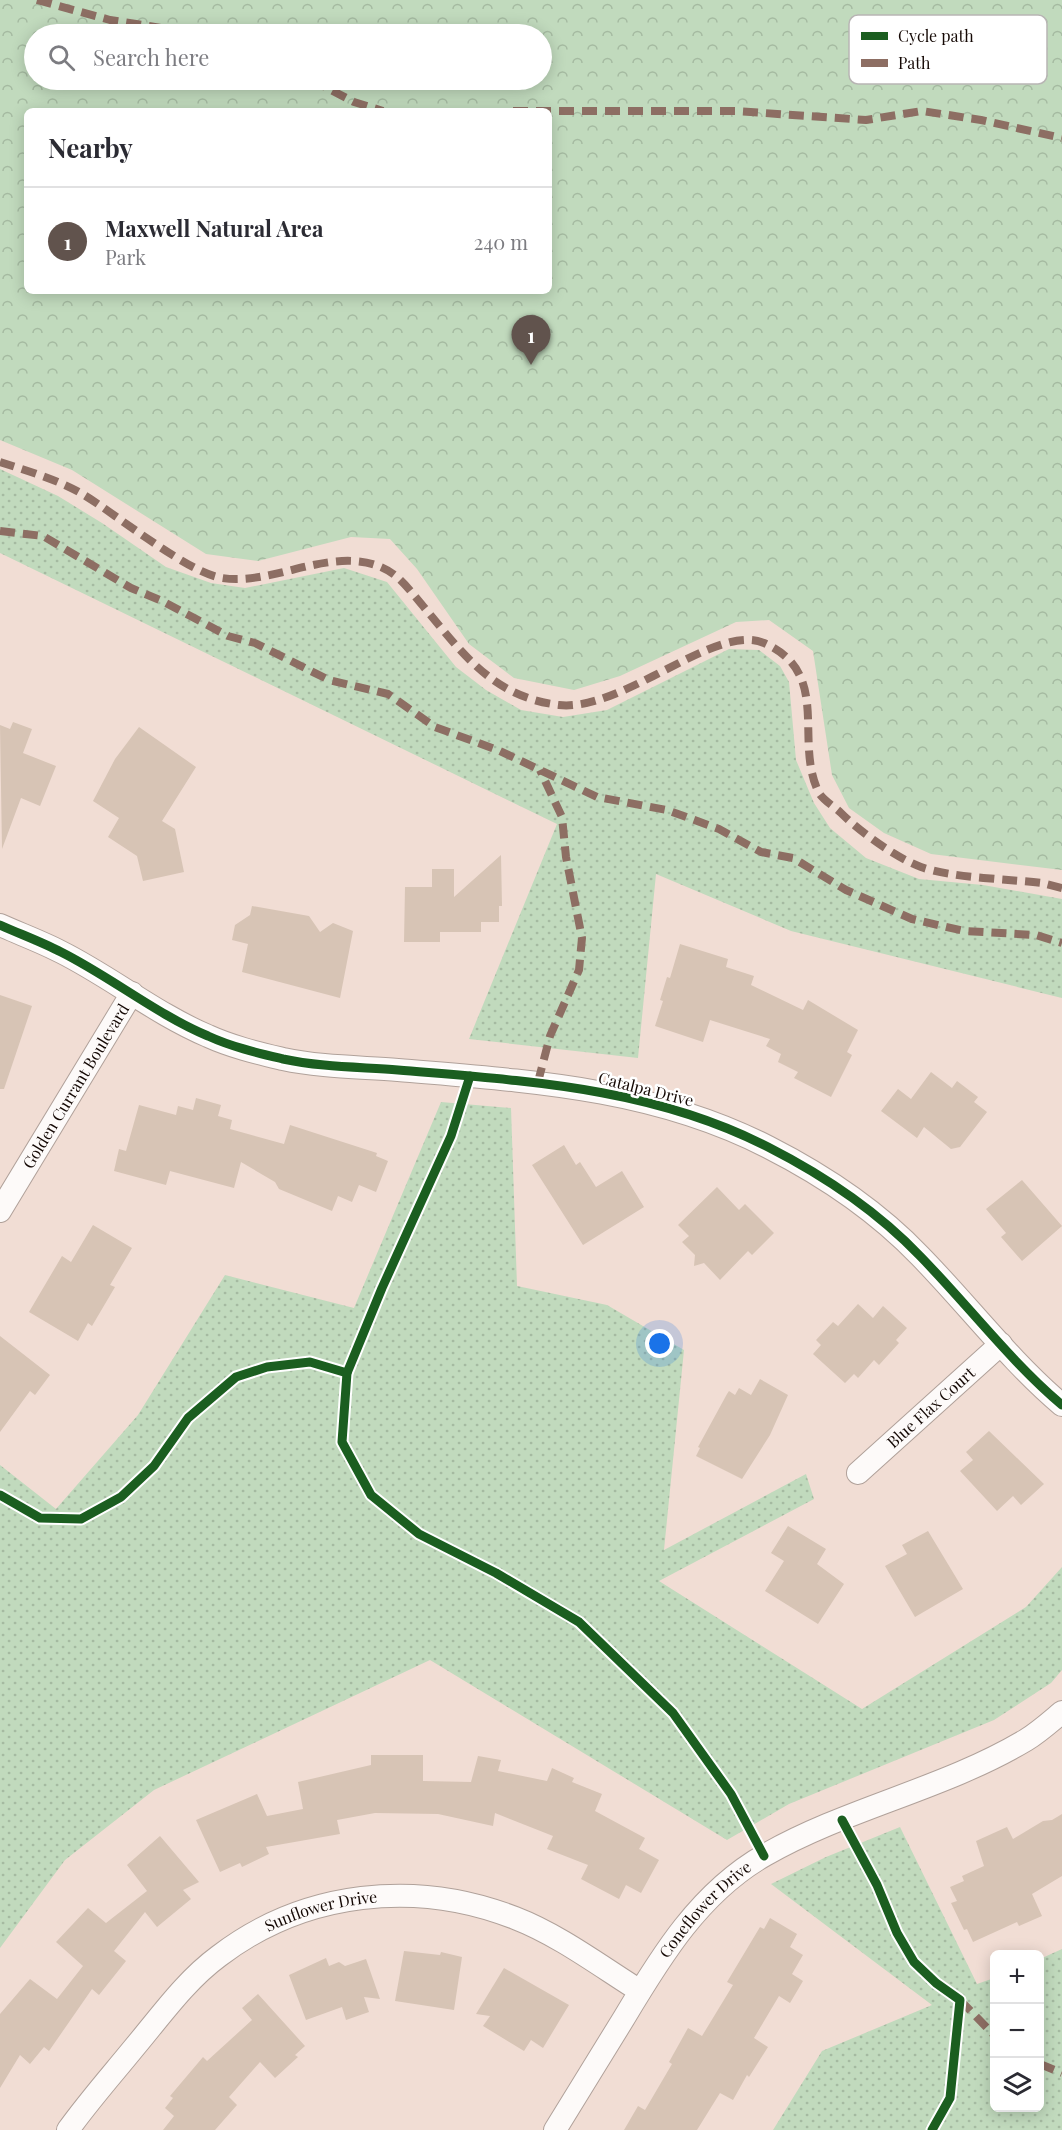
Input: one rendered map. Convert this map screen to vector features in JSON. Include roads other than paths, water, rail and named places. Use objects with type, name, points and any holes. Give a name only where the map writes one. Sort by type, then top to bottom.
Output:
[{"type":"street","name":"Catalpa Drive","points":[[0,925],[62,952],[206,1036],[238,1048],[288,1060],[543,1083],[607,1092],[669,1107],[730,1129],[769,1147],[825,1180],[878,1218],[918,1253],[1001,1344],[1062,1405]]},
{"type":"street","name":"Golden Currant Boulevard","points":[[0,1211],[132,993]]},
{"type":"street","name":"Blue Flax Court","points":[[858,1473],[1001,1344]]},
{"type":"street","name":"Coneflower Drive","points":[[555,2130],[677,1934],[705,1902],[764,1856],[802,1836],[985,1762],[1028,1739],[1062,1712]]},
{"type":"street","name":"Sunflower Drive","points":[[68,2130],[183,1987],[218,1956],[257,1931],[290,1915],[339,1900],[385,1895],[426,1896],[472,1904],[516,1918],[640,1991]]},
{"type":"place","name":"Maxwell Natural Area","points":[[531,365]]}]
